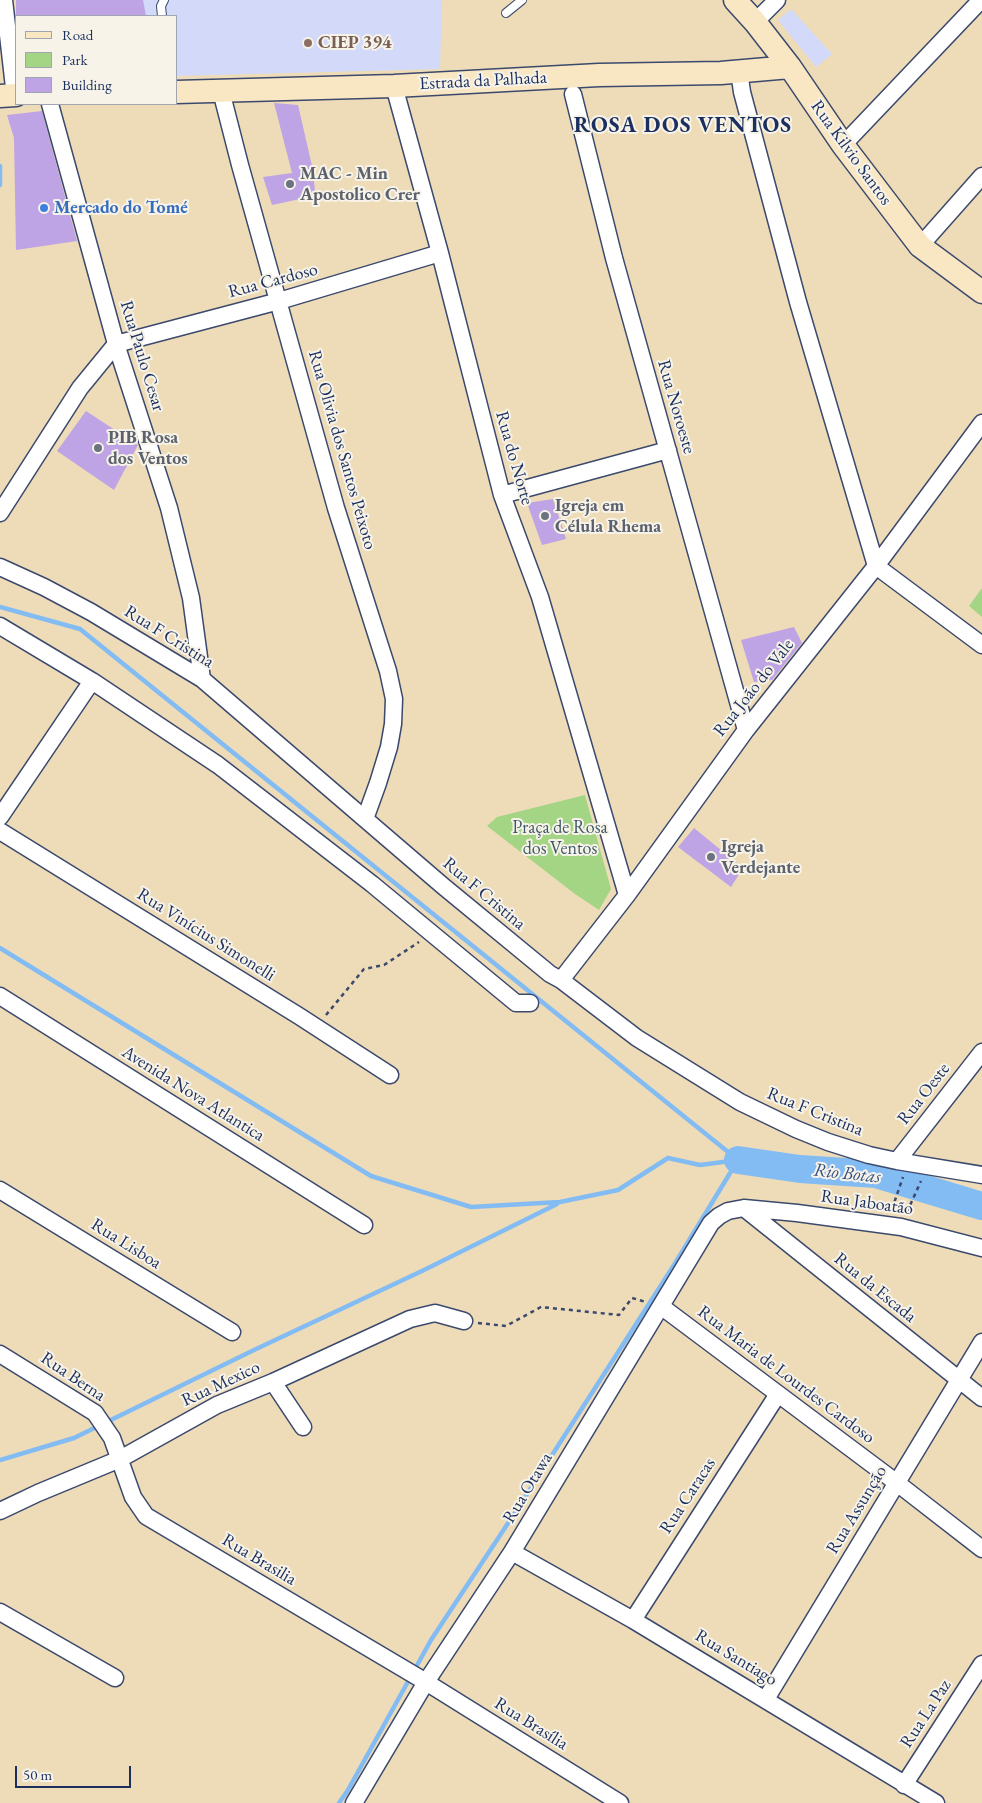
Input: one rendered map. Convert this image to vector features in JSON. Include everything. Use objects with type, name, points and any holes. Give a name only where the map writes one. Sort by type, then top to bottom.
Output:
[{"type":"main road","name":"Rua Kilvio Santos","points":[[735,0],[790,67],[843,145],[920,246],[982,292]]},
{"type":"main road","name":"Estrada da Palhada","points":[[178,92],[394,86],[599,75],[739,71],[790,67]]},
{"type":"street","points":[[4,0],[10,96]]},
{"type":"street","points":[[755,22],[776,0]]},
{"type":"street","points":[[843,145],[981,0]]},
{"type":"street","points":[[739,71],[742,92],[798,302],[876,566],[982,645]]},
{"type":"street","name":"Rua do Norte","points":[[394,86],[440,253],[502,496],[540,597],[627,895]]},
{"type":"street","name":"Rua Olivia dos Santos Peixoto","points":[[221,90],[240,165],[336,508],[388,671],[394,699],[393,724],[389,747],[365,819]]},
{"type":"street","name":"Rua Noroeste","points":[[573,94],[614,258],[746,730]]},
{"type":"street","name":"Rua Paulo Cesar","points":[[50,105],[116,344],[170,508],[191,598],[202,679]]},
{"type":"street","points":[[920,246],[982,176]]},
{"type":"street","name":"Rua Cardoso","points":[[116,344],[279,301],[440,253]]},
{"type":"street","points":[[0,514],[80,388],[116,344]]},
{"type":"street","name":"Rua João do Vale","points":[[561,980],[627,895],[746,730],[876,566],[982,423]]},
{"type":"street","points":[[502,496],[668,450]]},
{"type":"street","name":"Rua F Cristina","points":[[0,567],[44,587],[91,612],[202,679],[550,974],[561,980],[637,1038],[740,1102],[796,1130],[902,1165],[927,1165],[982,1175]]},
{"type":"street","points":[[0,626],[92,681],[218,765],[433,933],[516,1004],[530,1003]]},
{"type":"street","points":[[0,817],[92,681]]},
{"type":"street","name":"Rua Vinícius Simonelli","points":[[0,831],[299,1016],[390,1075]]},
{"type":"street","name":"Avenida Nova Atlantica","points":[[0,996],[364,1225]]},
{"type":"street","name":"Rua Oeste","points":[[902,1165],[982,1052]]},
{"type":"street","name":"Rua Lisboa","points":[[0,1190],[232,1332]]},
{"type":"street","name":"Rua Jaboatão","points":[[744,1208],[901,1227],[982,1248]]},
{"type":"street","name":"Rua Otawa","points":[[354,1803],[424,1681],[512,1552],[662,1307],[711,1223],[719,1216],[744,1208]]},
{"type":"street","name":"Rua da Escada","points":[[744,1208],[982,1398]]},
{"type":"street","name":"Rua Maria de Lourdes Cardoso","points":[[662,1307],[982,1549]]},
{"type":"street","name":"Rua Mexico","points":[[0,1511],[120,1459],[217,1405],[273,1382],[410,1319],[435,1313],[464,1321]]},
{"type":"street","name":"Rua Assunção","points":[[766,1699],[982,1342]]},
{"type":"street","name":"Rua Berna","points":[[0,1354],[95,1413],[114,1443]]},
{"type":"street","points":[[273,1382],[303,1427]]},
{"type":"street","name":"Rua Caracas","points":[[633,1620],[778,1394]]},
{"type":"street","name":"Rua Brasilia","points":[[114,1443],[133,1497],[146,1516],[424,1681]]},
{"type":"street","name":"Rua Santiago","points":[[512,1552],[633,1620],[936,1803]]},
{"type":"street","points":[[0,1612],[115,1678]]},
{"type":"street","name":"Rua La Paz","points":[[904,1785],[982,1664]]},
{"type":"street","name":"Rua Brasília","points":[[424,1681],[620,1803]]},
{"type":"lane","points":[[162,15],[161,6],[164,0]]},
{"type":"lane","points":[[506,12],[522,0]]},
{"type":"path","points":[[299,1016],[326,1016],[364,969],[384,964],[433,933]]},
{"type":"path","points":[[891,1210],[902,1165]]},
{"type":"path","points":[[910,1207],[927,1165]]},
{"type":"path","points":[[464,1321],[506,1326],[541,1307],[619,1315],[632,1298]]},
{"type":"shaded area","name":"CIEP 394","points":[[139,0],[442,0],[440,69],[178,76],[178,15],[141,15]]},
{"type":"shaded area","points":[[791,9],[832,54],[816,67],[778,20]]},
{"type":"green space","points":[[982,588],[982,617],[969,606]]},
{"type":"green space","name":"Praça de Rosa dos Ventos","points":[[585,795],[611,889],[599,910],[575,894],[487,826],[497,817]]},
{"type":"building","points":[[16,0],[143,0],[146,15],[16,15]]},
{"type":"building","points":[[274,103],[298,105],[313,170],[315,192],[305,198],[272,205],[263,177],[292,173]]},
{"type":"building","name":"Mercado do Tomé","points":[[42,111],[77,241],[16,250],[14,138],[7,115]]},
{"type":"building","name":"PIB Rosa dos Ventos","points":[[86,411],[138,445],[114,490],[57,451]]},
{"type":"building","name":"Igreja em Célula Rhema","points":[[553,499],[566,539],[542,545],[527,503]]},
{"type":"building","points":[[794,627],[802,643],[772,680],[754,682],[741,640]]},
{"type":"building","name":"Igreja Verdejante","points":[[694,828],[743,868],[731,887],[678,847]]},
{"type":"waterway","points":[[0,166],[0,185]]},
{"type":"waterway","points":[[0,607],[80,629],[738,1160]]},
{"type":"waterway","points":[[0,948],[371,1176],[471,1207],[560,1202],[618,1190],[668,1158],[700,1165],[738,1160]]},
{"type":"waterway","points":[[339,1803],[431,1640],[674,1265],[738,1160]]},
{"type":"waterway","name":"Rio Botas","points":[[738,1160],[800,1169],[876,1174],[982,1206]]},
{"type":"waterway","points":[[0,1460],[74,1438],[557,1204]]},
{"type":"place","name":"CIEP 394","points":[[308,43]]},
{"type":"place","name":"MAC - Min Apostolico Crer","points":[[290,184]]},
{"type":"place","name":"Mercado do Tomé","points":[[44,208]]},
{"type":"place","name":"PIB Rosa dos Ventos","points":[[98,448]]},
{"type":"place","name":"Igreja em Célula Rhema","points":[[545,516]]},
{"type":"place","name":"Igreja Verdejante","points":[[711,857]]},
{"type":"district","name":"ROSA DOS VENTOS","points":[[683,126]]}]
